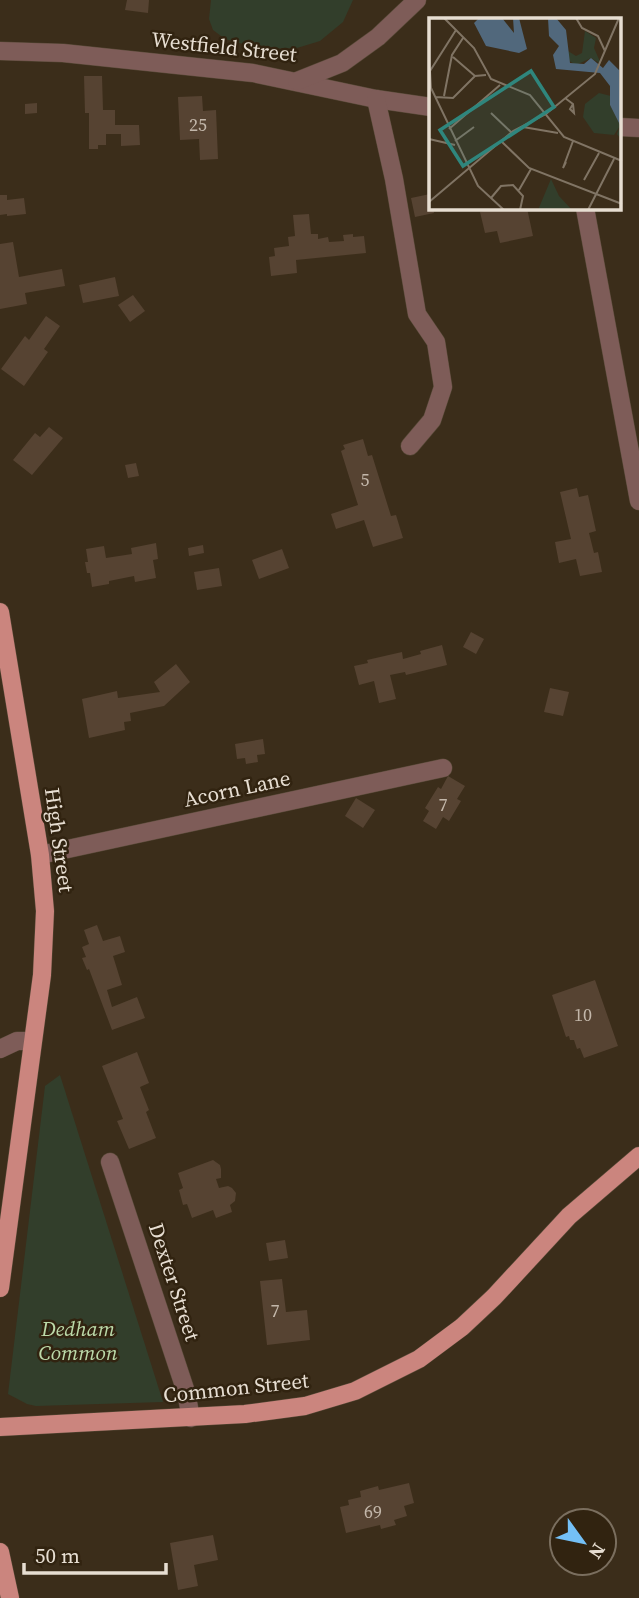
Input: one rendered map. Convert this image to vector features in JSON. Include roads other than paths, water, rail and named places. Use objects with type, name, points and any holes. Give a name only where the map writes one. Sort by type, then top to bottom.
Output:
[{"type":"main road","name":"High Street","points":[[0,612],[5,671],[40,855],[45,898],[42,975],[0,1288]]},
{"type":"main road","name":"Common Street","points":[[0,1427],[256,1413],[322,1402],[364,1387],[433,1350],[476,1315],[569,1216],[639,1156]]},
{"type":"main road","points":[[0,1552],[10,1598]]},
{"type":"street","name":"Westfield Street","points":[[0,51],[64,53],[253,73],[297,81],[342,63],[378,37],[416,0]]},
{"type":"street","points":[[297,81],[376,99],[429,107]]},
{"type":"street","points":[[376,99],[394,180],[417,314],[436,342],[443,387],[432,419],[410,446]]},
{"type":"street","points":[[585,210],[639,501]]},
{"type":"street","name":"Acorn Lane","points":[[40,855],[443,768]]},
{"type":"street","points":[[0,1049],[17,1041],[32,1041]]},
{"type":"street","name":"Dexter Street","points":[[110,1162],[186,1392],[191,1418]]},
{"type":"park label","name":"Dedham Common","points":[[78,1341]]}]
